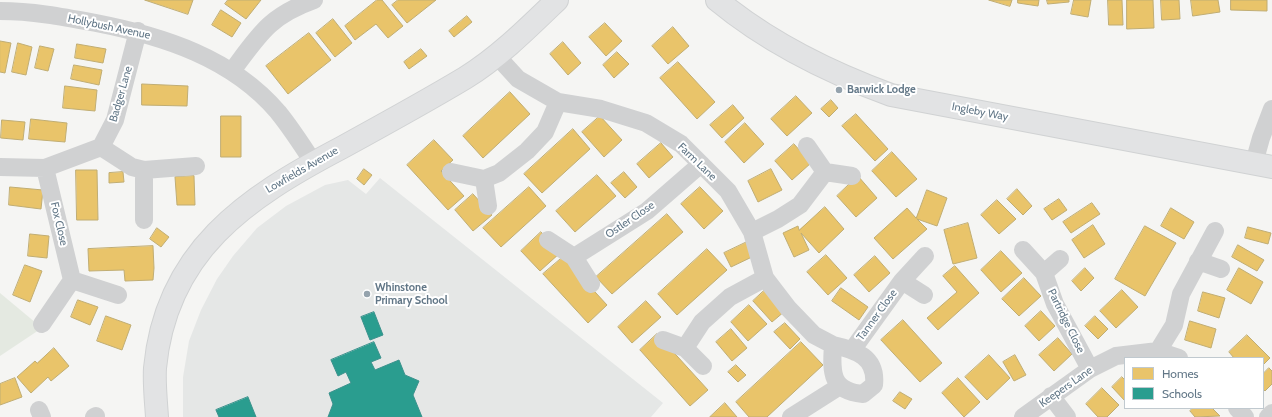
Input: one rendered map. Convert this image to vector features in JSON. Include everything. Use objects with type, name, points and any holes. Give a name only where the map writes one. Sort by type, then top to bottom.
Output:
[{"type":"street","points":[[232,71],[257,38],[273,21],[295,7],[314,0]]},
{"type":"street","name":"Lowfields Avenue","points":[[157,417],[155,369],[167,309],[179,284],[196,255],[216,232],[241,209],[269,188],[313,162],[402,115],[467,77],[496,55],[557,0]]},
{"type":"street","name":"Ingleby Way","points":[[717,0],[737,17],[790,51],[847,79],[891,95],[1263,165]]},
{"type":"street","name":"Hollybush Avenue","points":[[0,11],[51,7],[138,31],[196,52],[232,71],[277,111],[313,162]]},
{"type":"street","name":"Badger Lane","points":[[101,147],[115,120],[138,31]]},
{"type":"street","name":"Farm Lane","points":[[496,55],[518,79],[558,102],[601,109],[646,122],[681,144],[728,191],[752,232],[765,278],[788,308],[814,336],[833,345],[853,350],[869,361],[875,374],[874,385],[863,394],[850,392],[840,386]]},
{"type":"street","points":[[451,172],[484,179],[499,173],[527,151],[546,132],[558,102]]},
{"type":"street","points":[[1263,165],[1261,138],[1272,109]]},
{"type":"street","points":[[808,146],[825,172],[852,176]]},
{"type":"street","points":[[0,166],[45,168],[101,147],[132,167],[144,170],[196,166]]},
{"type":"street","name":"Ostler Close","points":[[574,257],[647,211],[701,164]]},
{"type":"street","name":"Fox Close","points":[[45,168],[72,280]]},
{"type":"street","points":[[144,170],[144,220]]},
{"type":"street","points":[[752,232],[800,206],[825,172]]},
{"type":"street","points":[[484,179],[488,206]]},
{"type":"street","points":[[1158,351],[1174,325],[1181,294],[1215,231]]},
{"type":"street","points":[[548,240],[574,257],[591,284]]},
{"type":"street","name":"Partridge Close","points":[[1023,250],[1044,273],[1055,304],[1090,369]]},
{"type":"street","name":"Tanner Close","points":[[853,350],[902,281],[925,256]]},
{"type":"street","points":[[1044,273],[1060,259]]},
{"type":"street","points":[[1198,261],[1221,269]]},
{"type":"street","points":[[685,348],[702,322],[730,297],[765,278]]},
{"type":"street","points":[[42,324],[72,280],[118,295]]},
{"type":"street","name":"Tanner Close","points":[[902,281],[924,295]]},
{"type":"street","points":[[664,340],[685,348],[703,366]]},
{"type":"street","points":[[791,417],[840,386],[835,379],[832,362],[833,345]]},
{"type":"street","name":"Keepers Lane","points":[[1023,417],[1090,369],[1116,356],[1158,351],[1176,357]]},
{"type":"street","points":[[1051,396],[1067,417]]},
{"type":"street","points":[[1238,409],[1246,417]]},
{"type":"street","points":[[1268,417],[1272,413]]},
{"type":"shaded area","name":"Whinstone Primary School","points":[[380,178],[663,403],[651,417],[183,417],[183,377],[189,341],[201,310],[217,279],[233,256],[257,228],[286,206],[325,185],[348,180],[366,194]]},
{"type":"shaded area","points":[[0,293],[42,328],[0,356]]},
{"type":"building: Homes","points":[[145,0],[193,0],[188,14]]},
{"type":"building: Homes","points":[[228,0],[261,0],[246,19],[225,4]]},
{"type":"building: Homes","points":[[377,0],[382,0],[403,26],[388,38],[376,24],[355,40],[345,26]]},
{"type":"building: Homes","points":[[398,0],[436,0],[407,23],[392,5]]},
{"type":"building: Homes","points":[[989,0],[1012,0],[1010,6]]},
{"type":"building: Homes","points":[[1018,0],[1039,0],[1038,6],[1018,3]]},
{"type":"building: Homes","points":[[1047,0],[1069,0],[1069,2],[1048,4]]},
{"type":"building: Homes","points":[[1074,0],[1091,0],[1088,17],[1071,14]]},
{"type":"building: Homes","points":[[1108,0],[1122,0],[1123,25],[1109,25]]},
{"type":"building: Homes","points":[[1127,0],[1153,0],[1154,28],[1127,29]]},
{"type":"building: Homes","points":[[1161,0],[1179,0],[1180,19],[1162,20]]},
{"type":"building: Homes","points":[[1191,0],[1218,0],[1220,12],[1193,16]]},
{"type":"building: Homes","points":[[1231,0],[1267,0],[1267,11],[1231,10]]},
{"type":"building: Homes","points":[[221,10],[241,23],[232,37],[212,25]]},
{"type":"building: Homes","points":[[467,16],[472,22],[454,37],[449,31]]},
{"type":"building: Homes","points":[[333,19],[352,43],[335,57],[316,33]]},
{"type":"building: Homes","points":[[605,23],[622,41],[606,56],[589,37]]},
{"type":"building: Homes","points":[[673,27],[689,46],[668,64],[652,46]]},
{"type":"building: Homes","points":[[309,33],[331,60],[288,94],[266,66]]},
{"type":"building: Homes","points":[[0,41],[11,43],[5,73],[0,72]]},
{"type":"building: Homes","points":[[563,42],[581,63],[568,75],[550,54]]},
{"type":"building: Homes","points":[[18,43],[32,47],[26,75],[12,72]]},
{"type":"building: Homes","points":[[77,44],[106,49],[103,63],[75,58]]},
{"type":"building: Homes","points":[[40,46],[54,49],[48,71],[35,68]]},
{"type":"building: Homes","points":[[421,49],[427,56],[409,69],[404,62]]},
{"type":"building: Homes","points":[[617,52],[629,64],[614,78],[603,65]]},
{"type":"building: Homes","points":[[678,62],[715,102],[697,119],[660,78]]},
{"type":"building: Homes","points":[[74,65],[102,70],[99,85],[71,79]]},
{"type":"building: Homes","points":[[142,84],[188,86],[187,106],[142,105]]},
{"type":"building: Homes","points":[[65,86],[97,90],[95,111],[63,108]]},
{"type":"building: Homes","points":[[510,92],[530,114],[483,158],[463,136]]},
{"type":"building: Homes","points":[[796,96],[812,113],[787,136],[771,119]]},
{"type":"building: Homes","points":[[831,100],[838,108],[829,117],[821,109]]},
{"type":"building: Homes","points":[[733,105],[744,118],[722,138],[710,125]]},
{"type":"building: Homes","points":[[856,114],[888,149],[875,161],[842,126]]},
{"type":"building: Homes","points":[[221,116],[241,116],[241,157],[221,157]]},
{"type":"building: Homes","points":[[600,116],[622,140],[604,157],[582,132]]},
{"type":"building: Homes","points":[[31,119],[67,123],[65,142],[29,139]]},
{"type":"building: Homes","points":[[2,120],[25,122],[23,140],[1,138]]},
{"type":"building: Homes","points":[[745,123],[764,144],[744,163],[725,142]]},
{"type":"building: Homes","points":[[573,129],[590,149],[542,193],[524,174]]},
{"type":"building: Homes","points":[[434,140],[453,160],[441,171],[464,196],[448,210],[407,165]]},
{"type":"building: Homes","points":[[661,143],[673,157],[649,178],[637,164]]},
{"type":"building: Homes","points":[[794,144],[811,163],[792,180],[775,161]]},
{"type":"building: Homes","points":[[892,152],[917,179],[896,197],[872,171]]},
{"type":"building: Homes","points":[[364,169],[372,175],[364,185],[357,179]]},
{"type":"building: Homes","points":[[771,169],[782,190],[758,202],[748,181]]},
{"type":"building: Homes","points":[[76,170],[97,170],[98,220],[77,220]]},
{"type":"building: Homes","points":[[123,172],[124,182],[109,183],[109,173]]},
{"type":"building: Homes","points":[[624,172],[637,187],[625,198],[611,183]]},
{"type":"building: Homes","points":[[597,175],[616,196],[575,232],[556,211]]},
{"type":"building: Homes","points":[[194,176],[195,205],[177,205],[175,177]]},
{"type":"building: Homes","points":[[858,176],[877,198],[856,217],[837,196]]},
{"type":"building: Homes","points":[[10,187],[43,190],[41,209],[9,205]]},
{"type":"building: Homes","points":[[529,187],[546,206],[501,247],[483,228]]},
{"type":"building: Homes","points":[[700,187],[723,211],[704,229],[681,204]]},
{"type":"building: Homes","points":[[1017,189],[1032,206],[1023,215],[1007,199]]},
{"type":"building: Homes","points":[[927,190],[947,198],[937,226],[917,219],[927,229],[893,259],[874,238],[907,208],[916,218]]},
{"type":"building: Homes","points":[[473,194],[492,215],[473,231],[455,210]]},
{"type":"building: Homes","points":[[1059,199],[1067,210],[1052,220],[1044,209]]},
{"type":"building: Homes","points":[[997,200],[1016,219],[999,234],[981,215]]},
{"type":"building: Homes","points":[[1092,203],[1100,214],[1071,233],[1063,222]]},
{"type":"building: Homes","points":[[825,207],[844,229],[819,253],[801,233],[809,250],[794,257],[783,233],[798,226],[799,230]]},
{"type":"building: Homes","points":[[1171,208],[1194,222],[1184,239],[1161,226]]},
{"type":"building: Homes","points":[[667,214],[683,232],[612,294],[596,277]]},
{"type":"building: Homes","points":[[968,223],[977,258],[953,264],[944,230]]},
{"type":"building: Homes","points":[[1093,225],[1105,244],[1084,258],[1072,240]]},
{"type":"building: Homes","points":[[1145,226],[1176,243],[1145,296],[1115,279]]},
{"type":"building: Homes","points":[[1248,227],[1271,233],[1268,244],[1245,238]]},
{"type":"building: Homes","points":[[157,228],[169,237],[161,247],[150,239]]},
{"type":"building: Homes","points":[[541,232],[560,253],[540,271],[521,251]]},
{"type":"building: Homes","points":[[30,234],[49,236],[47,258],[28,256]]},
{"type":"building: Homes","points":[[747,242],[754,256],[731,267],[724,253]]},
{"type":"building: Homes","points":[[1238,245],[1264,260],[1257,271],[1232,257]]},
{"type":"building: Homes","points":[[153,246],[153,280],[125,281],[124,270],[89,271],[88,249]]},
{"type":"building: Homes","points":[[707,249],[727,270],[677,315],[658,294]]},
{"type":"building: Homes","points":[[1001,251],[1022,273],[1001,292],[981,270]]},
{"type":"building: Homes","points":[[826,255],[847,278],[828,295],[807,272]]},
{"type":"building: Homes","points":[[875,256],[890,273],[869,292],[854,275]]},
{"type":"building: Homes","points":[[563,257],[607,305],[588,323],[543,274]]},
{"type":"building: Homes","points":[[25,265],[42,271],[30,302],[13,295]]},
{"type":"building: Homes","points":[[955,266],[979,293],[938,330],[927,318],[957,292],[943,276]]},
{"type":"building: Homes","points":[[1085,268],[1094,278],[1081,291],[1072,281]]},
{"type":"building: Homes","points":[[1239,268],[1263,282],[1251,304],[1227,290]]},
{"type":"building: Homes","points":[[1024,278],[1041,296],[1019,316],[1002,299]]},
{"type":"building: Homes","points":[[841,288],[868,307],[859,320],[832,301]]},
{"type":"building: Homes","points":[[766,289],[785,311],[772,322],[753,301]]},
{"type":"building: Homes","points":[[1122,290],[1138,307],[1116,328],[1100,311]]},
{"type":"building: Homes","points":[[1203,292],[1225,298],[1219,318],[1198,311]]},
{"type":"building: Homes","points":[[78,300],[98,307],[90,325],[71,317]]},
{"type":"building: Homes","points":[[646,301],[661,317],[632,343],[618,327]]},
{"type":"building: Homes","points":[[749,305],[767,324],[748,341],[731,322]]},
{"type":"building: Homes","points":[[1041,311],[1055,326],[1039,341],[1025,326]]},
{"type":"building: Homes","points":[[106,316],[131,325],[122,350],[97,341]]},
{"type":"building: Homes","points":[[1095,316],[1108,329],[1098,339],[1085,326]]},
{"type":"building: Homes","points":[[903,320],[942,363],[920,382],[881,340]]},
{"type":"building: Homes","points":[[1190,321],[1216,329],[1211,348],[1185,340]]},
{"type":"building: Homes","points":[[785,323],[800,339],[790,349],[774,332]]},
{"type":"building: Homes","points":[[731,329],[747,348],[732,361],[716,342]]},
{"type":"building: Homes","points":[[657,334],[708,390],[690,406],[640,350]]},
{"type":"building: Homes","points":[[1247,335],[1270,358],[1264,364],[1264,357],[1233,357],[1229,352]]},
{"type":"building: Homes","points":[[1058,338],[1072,354],[1054,371],[1039,355]]},
{"type":"building: Homes","points":[[801,342],[823,365],[767,417],[749,417],[736,402]]},
{"type":"building: Homes","points":[[54,348],[69,366],[51,381],[48,377],[31,393],[17,377],[35,361],[37,363]]},
{"type":"building: Homes","points":[[989,355],[1010,378],[987,400],[965,377]]},
{"type":"building: Homes","points":[[1015,355],[1026,375],[1014,381],[1003,362]]},
{"type":"building: Homes","points":[[736,365],[746,375],[738,382],[728,372]]},
{"type":"building: Homes","points":[[1269,368],[1272,371],[1272,384],[1265,391],[1264,390],[1264,373]]},
{"type":"building: Homes","points":[[1122,377],[1124,379],[1124,400],[1112,387]]},
{"type":"building: Homes","points":[[15,378],[22,397],[0,405],[0,384]]},
{"type":"building: Homes","points":[[958,378],[980,402],[964,417],[942,393]]},
{"type":"building: Homes","points":[[1102,388],[1119,405],[1107,417],[1098,417],[1086,404]]},
{"type":"building: Homes","points":[[900,392],[912,399],[905,409],[893,401]]},
{"type":"building: Homes","points":[[725,403],[737,417],[710,417]]},
{"type":"building: Homes","points":[[1192,409],[1213,409],[1220,416],[1195,417],[1190,411]]},
{"type":"building: Schools","points":[[374,312],[383,335],[370,340],[361,317]]},
{"type":"building: Schools","points":[[374,342],[381,358],[371,362],[375,370],[399,360],[405,375],[419,381],[413,395],[422,417],[328,417],[333,404],[329,393],[351,383],[346,372],[338,376],[331,360]]},
{"type":"building: Schools","points":[[248,397],[256,417],[219,417],[216,410]]},
{"type":"place","name":"Barwick Lodge","points":[[839,90]]},
{"type":"place","name":"Whinstone Primary School","points":[[367,294]]}]
